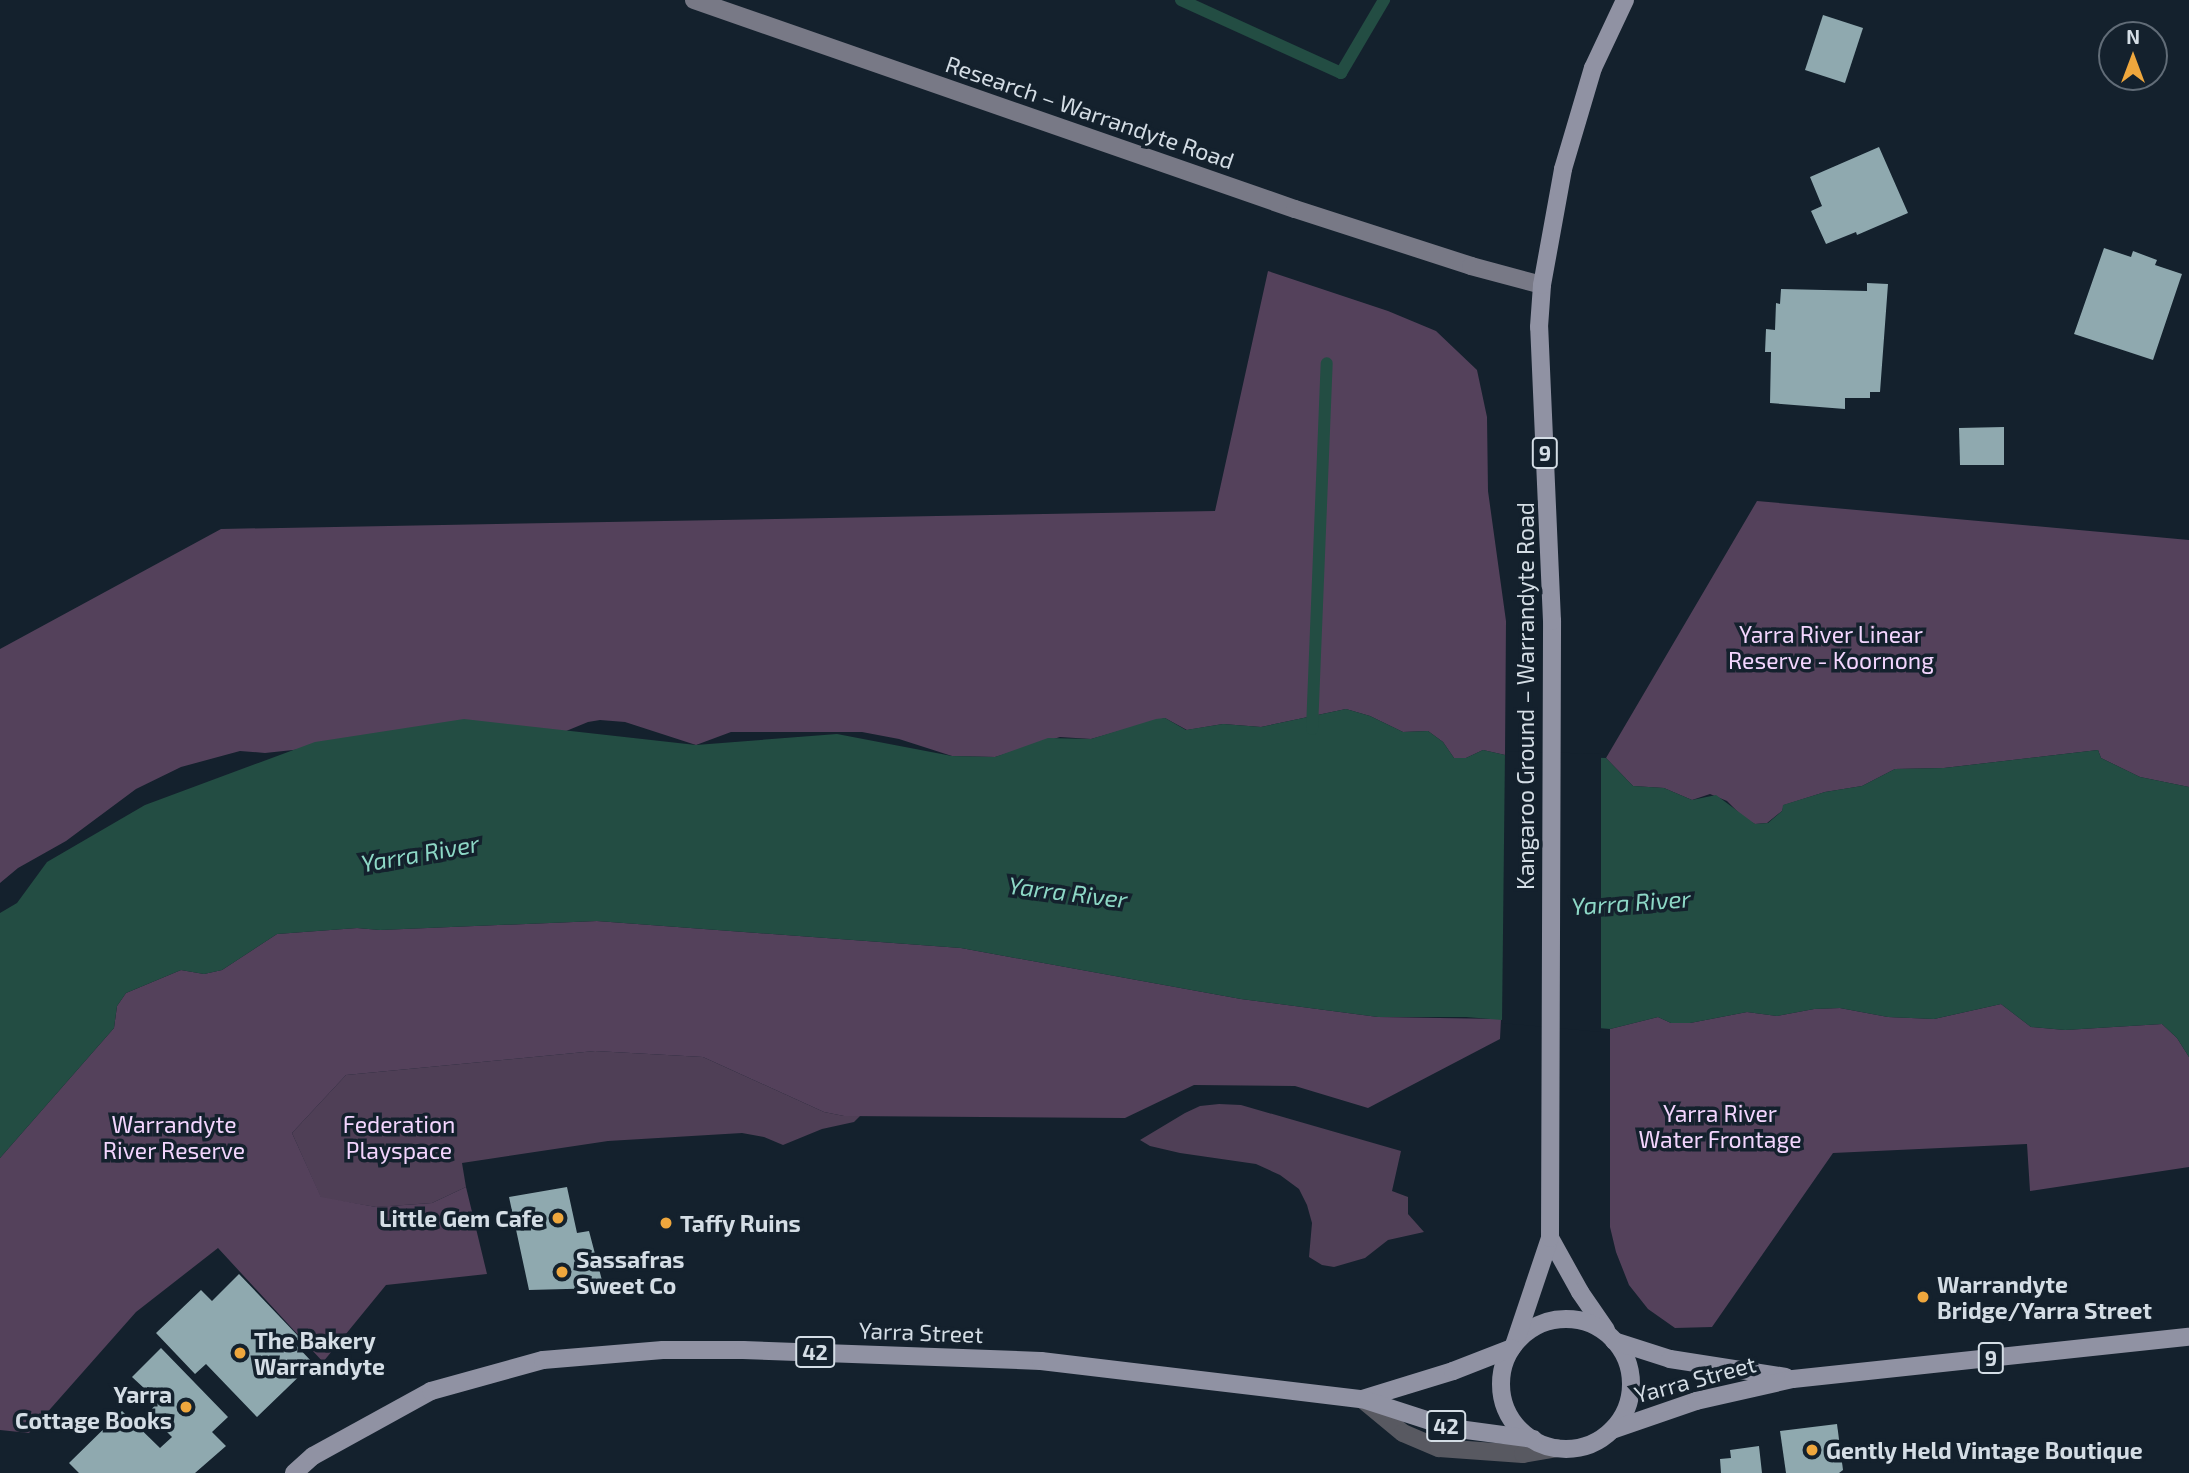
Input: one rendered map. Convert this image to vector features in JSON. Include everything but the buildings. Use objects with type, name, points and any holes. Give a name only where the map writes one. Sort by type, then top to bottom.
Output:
[{"type":"main road","name":"Research – Warrandyte Road","points":[[694,0],[1295,209],[1471,266],[1542,285]]},
{"type":"main road","name":"Kangaroo Ground – Warrandyte Road","points":[[1513,1346],[1550,1238],[1552,621],[1539,327],[1542,285],[1563,169],[1593,68],[1625,0]]},
{"type":"main road","points":[[1550,1238],[1590,1307],[1627,1361],[1631,1385],[1626,1410],[1612,1430]]},
{"type":"main road","name":"9","points":[[1612,1430],[1595,1442],[1576,1448],[1556,1448],[1533,1439],[1516,1426],[1505,1408],[1501,1388],[1503,1366],[1513,1346],[1527,1332],[1543,1323],[1561,1319],[1580,1321],[1597,1327],[1613,1339]]},
{"type":"main road","name":"Yarra Street","points":[[1612,1430],[1696,1401],[1793,1379],[2189,1337]]},
{"type":"main road","name":"Yarra Street","points":[[1613,1339],[1670,1359],[1733,1366],[1793,1379]]},
{"type":"main road","name":"Yarra Street","points":[[1362,1399],[1453,1371],[1513,1346]]},
{"type":"main road","name":"Yarra Street","points":[[294,1473],[313,1456],[431,1391],[543,1360],[650,1350],[743,1350],[1041,1361],[1362,1399],[1451,1428],[1533,1439]]},
{"type":"lane","points":[[1362,1399],[1403,1433],[1439,1448],[1523,1454],[1556,1448]]},
{"type":"green space","points":[[1268,271],[1388,311],[1436,331],[1477,370],[1487,417],[1488,491],[1506,621],[1505,755],[1483,750],[1466,758],[1454,758],[1443,742],[1428,731],[1403,732],[1370,716],[1346,709],[1261,727],[1223,724],[1187,730],[1165,718],[1091,739],[1060,737],[995,757],[952,756],[899,739],[862,732],[731,732],[696,745],[625,722],[600,720],[554,736],[321,747],[265,753],[240,751],[181,767],[136,789],[66,841],[18,868],[0,883],[0,649],[221,529],[1215,511]]},
{"type":"green space","name":"Yarra River Linear Reserve - Koornong","points":[[1757,501],[2189,540],[2189,787],[2140,777],[2101,758],[2098,750],[1944,768],[1895,769],[1862,786],[1825,792],[1784,805],[1782,811],[1767,823],[1755,824],[1744,818],[1727,801],[1710,794],[1692,800],[1664,788],[1633,786],[1606,758]]},
{"type":"green space","name":"Warrandyte River Reserve","points":[[597,921],[961,948],[1241,999],[1378,1017],[1501,1019],[1500,1039],[1368,1108],[1295,1086],[1194,1085],[1125,1118],[844,1116],[824,1112],[703,1057],[595,1051],[346,1075],[292,1133],[321,1197],[376,1207],[432,1203],[466,1187],[487,1274],[386,1285],[323,1362],[218,1248],[136,1312],[29,1433],[0,1430],[0,1158],[114,1028],[117,1006],[126,993],[181,970],[204,974],[222,970],[277,934],[357,928],[380,930]]},
{"type":"green space","name":"Yarra River Water Frontage","points":[[2001,1004],[2031,1027],[2065,1030],[2162,1024],[2177,1038],[2189,1057],[2189,1167],[2030,1191],[2027,1144],[1833,1153],[1712,1327],[1675,1328],[1648,1309],[1629,1285],[1610,1227],[1610,1029],[1658,1017],[1671,1023],[1690,1023],[1747,1012],[1777,1016],[1814,1009],[1840,1008],[1888,1017],[1934,1019]]},
{"type":"green space","name":"Federation Playspace","points":[[595,1051],[703,1057],[824,1112],[844,1116],[862,1114],[854,1122],[822,1129],[783,1145],[764,1137],[742,1133],[608,1141],[462,1163],[466,1187],[432,1203],[376,1207],[321,1198],[292,1133],[346,1075]]},
{"type":"green space","points":[[1241,1105],[1401,1151],[1392,1191],[1408,1197],[1408,1214],[1424,1232],[1388,1240],[1365,1258],[1334,1267],[1322,1265],[1309,1257],[1312,1223],[1307,1205],[1299,1189],[1280,1175],[1256,1164],[1180,1153],[1150,1146],[1140,1140],[1200,1106]]},
{"type":"water","name":"Yarra River","points":[[1346,709],[1370,716],[1403,732],[1428,731],[1443,742],[1454,758],[1466,758],[1483,750],[1505,755],[1606,758],[1633,786],[1664,788],[1692,800],[1716,795],[1755,824],[1768,823],[1782,811],[1783,805],[1825,792],[1862,786],[1895,769],[1944,768],[2098,750],[2101,758],[2140,777],[2189,787],[2189,1057],[2177,1038],[2162,1024],[2065,1030],[2031,1027],[2001,1004],[1934,1019],[1888,1017],[1840,1008],[1814,1009],[1777,1016],[1747,1012],[1690,1023],[1671,1023],[1658,1017],[1610,1029],[1466,1017],[1378,1017],[1241,999],[961,948],[597,921],[380,930],[357,928],[277,934],[222,970],[204,974],[181,970],[126,993],[117,1006],[114,1028],[0,1158],[0,913],[17,903],[47,862],[145,805],[315,742],[464,719],[696,745],[837,734],[952,756],[995,757],[1048,738],[1091,739],[1156,719],[1165,718],[1186,730],[1223,724],[1261,727]]},
{"type":"pier","points":[[1505,751],[1601,754],[1601,1032],[1502,1023]]},
{"type":"waterway","points":[[1181,0],[1341,73],[1384,0]]},
{"type":"waterway","points":[[1312,729],[1327,363]]},
{"type":"place","name":"Little Gem Cafe","points":[[558,1218]]},
{"type":"place","name":"Taffy Ruins","points":[[666,1223]]},
{"type":"place","name":"Sassafras Sweet Co","points":[[562,1272]]},
{"type":"place","name":"Warrandyte Bridge/Yarra Street","points":[[1923,1297]]},
{"type":"place","name":"The Bakery Warrandyte","points":[[240,1353]]},
{"type":"place","name":"Yarra Cottage Books","points":[[186,1407]]},
{"type":"place","name":"Gently Held Vintage Boutique","points":[[1812,1450]]}]
